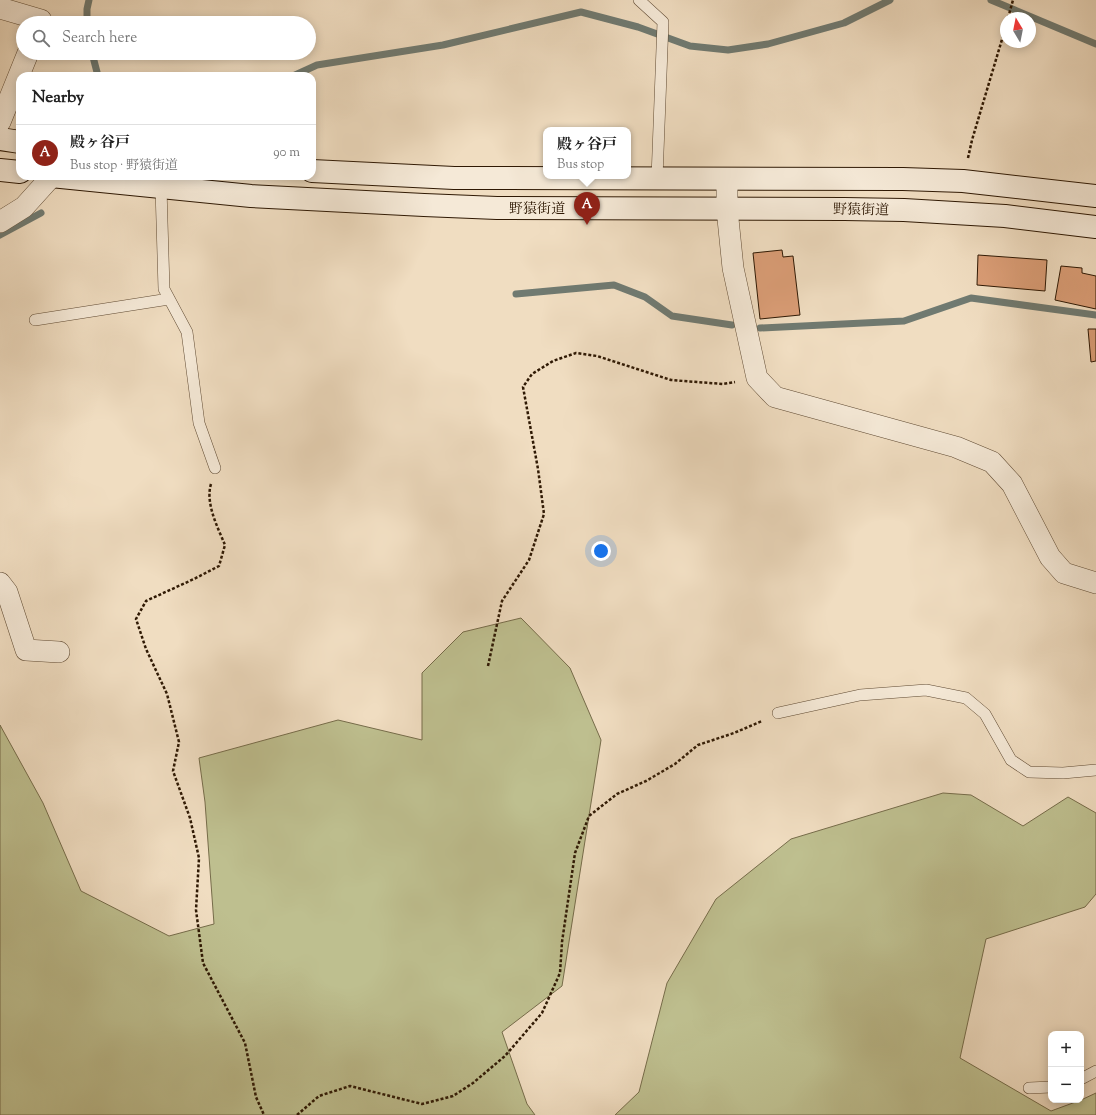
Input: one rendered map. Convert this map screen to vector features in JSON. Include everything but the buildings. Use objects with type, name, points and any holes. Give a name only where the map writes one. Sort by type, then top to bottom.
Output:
[{"type":"main road","points":[[0,139],[16,141]]},
{"type":"main road","points":[[0,170],[16,172]]},
{"type":"main road","points":[[316,171],[454,178],[543,178]]},
{"type":"main road","points":[[631,178],[896,179],[963,182],[1096,196]]},
{"type":"main road","name":"野猿街道","points":[[88,180],[251,196],[475,207],[844,209],[941,212],[1005,216],[1096,227]]},
{"type":"street","points":[[36,0],[39,16]]},
{"type":"street","points":[[0,8],[25,16]]},
{"type":"street","points":[[20,72],[25,60]]},
{"type":"street","points":[[0,122],[16,83]]},
{"type":"street","points":[[727,179],[727,209],[733,268],[757,378],[775,397],[956,447],[992,462],[1012,484],[1050,557],[1064,573],[1096,583]]},
{"type":"street","points":[[0,222],[24,207],[48,180]]},
{"type":"street","points":[[0,583],[7,592],[26,650],[59,652]]},
{"type":"lane","points":[[639,0],[663,22],[657,178]]},
{"type":"lane","points":[[161,188],[164,289],[187,332],[199,423],[215,468]]},
{"type":"lane","points":[[35,320],[170,299]]},
{"type":"lane","points":[[778,713],[860,695],[926,690],[966,698],[985,714],[1011,760],[1029,772],[1063,773],[1096,770]]},
{"type":"lane","points":[[1084,1077],[1096,1071]]},
{"type":"lane","points":[[1029,1088],[1048,1086]]},
{"type":"path","points":[[1010,12],[1013,0]]},
{"type":"path","points":[[963,182],[972,140],[1000,46]]},
{"type":"path","points":[[488,666],[502,601],[529,560],[544,514],[538,469],[523,387],[532,374],[553,361],[576,354],[597,356],[671,380],[723,384],[757,378]]},
{"type":"path","points":[[215,468],[209,490],[213,518],[225,546],[219,566],[146,601],[136,619],[146,648],[167,694],[179,742],[173,772],[190,818],[199,858],[196,910],[203,963],[244,1043],[256,1097],[264,1115]]},
{"type":"path","points":[[297,1115],[319,1096],[350,1086],[422,1104],[453,1096],[473,1083],[505,1056],[542,1013],[560,973],[562,942],[575,853],[590,816],[617,794],[646,781],[675,764],[698,746],[734,733],[778,713]]},
{"type":"green space","points":[[521,618],[570,668],[601,740],[562,986],[502,1032],[527,1104],[535,1115],[0,1115],[0,725],[43,803],[81,891],[169,936],[214,924],[205,802],[199,758],[338,720],[422,740],[422,673],[463,632]]},
{"type":"green space","points":[[943,793],[971,795],[1023,826],[1068,797],[1096,813],[1096,894],[1085,907],[986,939],[960,1058],[1051,1111],[1073,1103],[1084,1103],[1084,1099],[1096,1093],[1096,1115],[615,1115],[639,1092],[667,983],[716,899],[791,839]]},
{"type":"waterway","points":[[87,16],[89,0]]},
{"type":"waterway","points":[[302,72],[317,65],[443,45],[581,12],[638,27],[690,46],[728,50],[768,44],[844,23],[890,0]]},
{"type":"waterway","points":[[991,0],[1096,44]]},
{"type":"waterway","points":[[94,60],[97,72]]},
{"type":"waterway","points":[[0,235],[41,213]]},
{"type":"waterway","points":[[516,294],[614,285],[645,297],[672,316],[732,325]]},
{"type":"waterway","points":[[760,328],[904,321],[971,298],[1096,315]]},
{"type":"place","name":"殿ヶ谷戸","points":[[587,225]]}]
